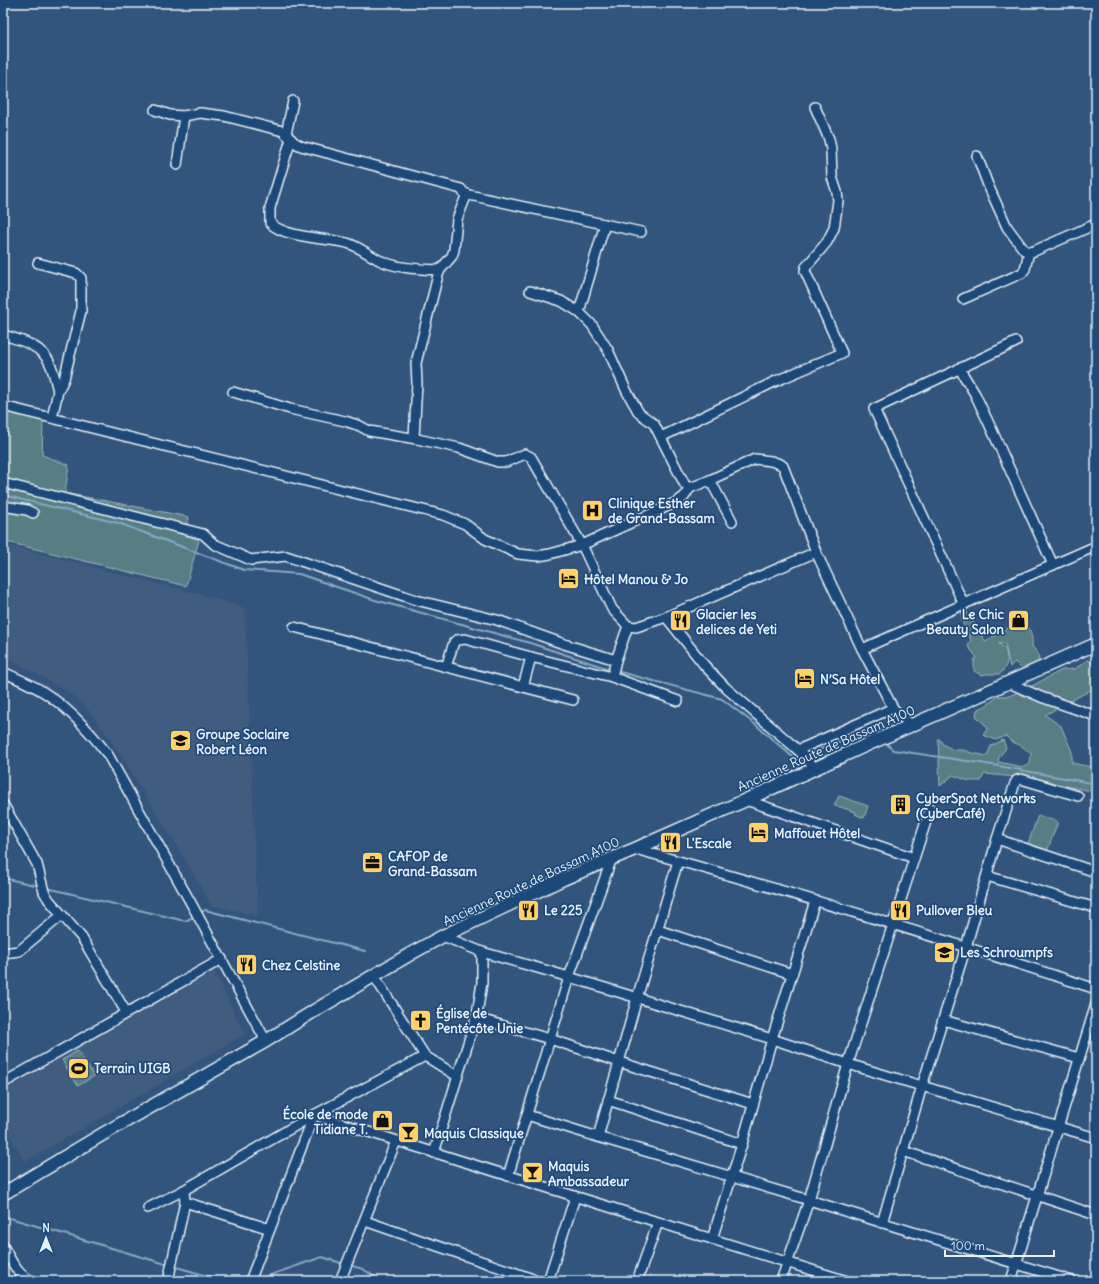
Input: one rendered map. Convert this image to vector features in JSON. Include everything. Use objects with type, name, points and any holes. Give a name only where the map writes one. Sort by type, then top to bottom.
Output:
[{"type":"main road","name":"Ancienne Route de Bassam A100","points":[[3,1194],[443,936],[507,904],[746,800],[1006,682],[1095,644]]},
{"type":"street","points":[[293,101],[288,136],[270,208],[270,224],[275,228],[288,233],[348,244],[381,261],[405,268],[440,270]]},
{"type":"street","points":[[661,437],[776,381],[842,353],[805,270],[828,242],[834,228],[838,201],[837,192],[832,177],[831,149],[829,139],[815,107]]},
{"type":"street","points":[[155,110],[170,115],[184,116],[200,113],[224,116],[283,131],[293,142],[301,146],[461,189],[467,194],[641,232]]},
{"type":"street","points":[[177,164],[184,116]]},
{"type":"street","points":[[977,156],[1007,227],[1024,250],[1029,252],[1034,251],[1096,224]]},
{"type":"street","points":[[414,438],[417,383],[416,363],[440,270],[452,256],[457,219],[467,194]]},
{"type":"street","points":[[579,312],[605,224]]},
{"type":"street","points":[[963,299],[1022,273],[1025,269],[1029,252]]},
{"type":"street","points":[[38,263],[76,273],[81,278],[81,310],[64,379],[58,391],[52,418]]},
{"type":"street","points":[[530,291],[561,302],[579,312],[592,325],[608,350],[626,390],[639,413],[654,424],[685,485],[690,488]]},
{"type":"street","points":[[3,335],[33,346],[44,354],[51,365],[58,391]]},
{"type":"street","points":[[964,605],[874,409],[1016,342]]},
{"type":"street","points":[[959,368],[975,394],[988,421],[1053,565]]},
{"type":"street","points":[[233,392],[290,409],[345,421],[369,431],[414,438],[458,448],[498,462],[506,462],[525,454],[531,457],[582,546],[612,609],[628,626],[636,627],[666,617],[816,552]]},
{"type":"street","points":[[3,406],[443,515],[465,524],[485,539],[518,554],[530,556],[550,554],[582,546],[677,502],[684,497],[690,488],[756,459],[780,464],[783,466],[816,552],[862,649],[893,708],[911,725]]},
{"type":"street","points":[[710,480],[732,521]]},
{"type":"street","points":[[3,484],[202,534],[214,544],[251,560],[286,556],[416,600],[497,620],[564,644],[616,660]]},
{"type":"street","points":[[3,506],[27,510],[33,513]]},
{"type":"street","points":[[862,649],[1096,546]]},
{"type":"street","points":[[666,617],[705,666],[726,688],[798,750],[816,769]]},
{"type":"street","points":[[612,677],[616,660],[628,626]]},
{"type":"street","points":[[294,627],[573,700]]},
{"type":"street","points":[[446,667],[454,642],[460,639],[465,639],[612,677],[678,701]]},
{"type":"street","points":[[523,687],[531,657]]},
{"type":"street","points":[[3,672],[41,691],[75,716],[108,755],[266,1041]]},
{"type":"street","points":[[1006,682],[1041,697],[1096,716]]},
{"type":"street","points":[[798,750],[893,708]]},
{"type":"street","points":[[882,1223],[922,1086],[966,947],[997,839],[1015,783],[1017,780],[1021,779],[1078,796]]},
{"type":"street","points":[[746,800],[914,858]]},
{"type":"street","points":[[3,804],[37,864],[44,892],[62,916],[82,938],[126,1012]]},
{"type":"street","points":[[781,1281],[809,1200],[848,1064],[930,809]]},
{"type":"street","points":[[997,839],[1096,872]]},
{"type":"street","points":[[634,849],[815,901],[966,947],[1096,989]]},
{"type":"street","points":[[508,1176],[569,977],[612,858]]},
{"type":"street","points":[[598,1137],[637,998],[678,861]]},
{"type":"street","points":[[987,876],[1096,908]]},
{"type":"street","points":[[712,1239],[815,901]]},
{"type":"street","points":[[3,953],[19,951],[62,916]]},
{"type":"street","points":[[658,930],[792,974]]},
{"type":"street","points":[[443,936],[482,952],[569,977],[772,1039],[848,1064],[1096,1138]]},
{"type":"street","points":[[434,1153],[476,1018],[482,983],[482,952]]},
{"type":"street","points":[[3,1083],[222,959]]},
{"type":"street","points":[[374,976],[425,1056],[457,1076]]},
{"type":"street","points":[[1011,1281],[1096,1004]]},
{"type":"street","points":[[476,1018],[550,1039],[753,1104]]},
{"type":"street","points":[[943,1020],[1079,1058]]},
{"type":"street","points":[[148,1208],[184,1190],[314,1115],[425,1056]]},
{"type":"street","points":[[608,1100],[742,1144]]},
{"type":"street","points":[[314,1115],[847,1281]]},
{"type":"street","points":[[250,1281],[314,1115]]},
{"type":"street","points":[[527,1115],[1072,1281]]},
{"type":"street","points":[[340,1281],[396,1141]]},
{"type":"street","points":[[903,1150],[1096,1215]]},
{"type":"street","points":[[168,1281],[185,1202],[184,1190]]},
{"type":"street","points":[[548,1281],[575,1197]]},
{"type":"street","points":[[185,1202],[270,1229]]},
{"type":"street","points":[[365,1221],[539,1281]]},
{"type":"street","points":[[637,1281],[658,1222]]},
{"type":"street","points":[[3,1246],[19,1273],[27,1280]]},
{"type":"shaded area","name":"Groupe Soclaire Robert Léon","points":[[3,544],[203,595],[245,608],[258,916],[211,905],[124,760],[98,722],[83,704],[65,690],[10,659],[3,657]]},
{"type":"shaded area","points":[[213,969],[245,1034],[25,1162],[3,1124],[3,1091]]},
{"type":"green space","points":[[3,409],[43,420],[42,455],[69,465],[65,493],[189,517],[185,535],[199,540],[186,586],[3,541]]},
{"type":"green space","points":[[965,609],[986,642],[995,635],[1024,620],[1031,632],[1032,646],[1038,654],[1039,661],[1023,670],[1015,662],[1010,667],[1005,644],[998,643],[1005,648],[1007,659],[1005,668],[1000,674],[981,675],[974,671],[974,660],[977,658],[968,646],[971,640],[962,621],[961,611]]},
{"type":"green space","points":[[1087,660],[1096,664],[1096,687],[1045,715],[1061,726],[1072,752],[1072,763],[1096,768],[1096,792],[1026,778],[984,774],[981,781],[969,781],[953,775],[940,786],[938,738],[944,745],[954,750],[963,750],[987,756],[991,746],[1003,740],[1006,748],[999,757],[998,762],[1023,767],[1030,764],[1031,753],[1020,745],[1011,741],[1006,736],[996,740],[983,735],[988,728],[976,716],[977,710],[987,705],[998,696],[1009,696],[1062,670],[1075,669]]},
{"type":"green space","points":[[839,796],[868,806],[864,818],[855,814],[856,812],[834,805]]},
{"type":"green space","points":[[1038,815],[1058,822],[1046,854],[1027,847]]},
{"type":"green space","name":"Terrain UIGB","points":[[78,1051],[94,1076],[78,1086],[62,1060]]},
{"type":"waterway","points":[[3,495],[118,523],[244,570],[299,574],[375,600],[530,643],[612,670]]},
{"type":"waterway","points":[[616,671],[722,699],[756,725],[795,759],[802,757]]},
{"type":"waterway","points":[[806,755],[871,729],[878,735]]},
{"type":"waterway","points":[[885,742],[893,750],[993,765],[1096,784]]},
{"type":"waterway","points":[[3,878],[39,886]]},
{"type":"waterway","points":[[47,888],[185,921],[195,916]]},
{"type":"waterway","points":[[199,914],[205,910],[365,951]]},
{"type":"waterway","points":[[3,1216],[169,1265]]},
{"type":"waterway","points":[[253,1281],[322,1257],[344,1264]]},
{"type":"waterway","points":[[349,1265],[363,1269],[381,1281]]},
{"type":"waterway","points":[[173,1266],[225,1281]]},
{"type":"place","name":"Clinique Esther de Grand-Bassam","points":[[592,510]]},
{"type":"place","name":"Hôtel Manou & Jo","points":[[568,579]]},
{"type":"place","name":"Glacier les delices de Yeti","points":[[681,621]]},
{"type":"place","name":"Le Chic Beauty Salon","points":[[1019,621]]},
{"type":"place","name":"N’Sa Hôtel","points":[[804,679]]},
{"type":"place","name":"Groupe Soclaire Robert Léon","points":[[181,741]]},
{"type":"place","name":"CyberSpot Networks (CyberCafé)","points":[[901,805]]},
{"type":"place","name":"Maffouet Hôtel","points":[[758,833]]},
{"type":"place","name":"L'Escale","points":[[671,843]]},
{"type":"place","name":"CAFOP de Grand-Bassam","points":[[372,863]]},
{"type":"place","name":"Le 225","points":[[528,910]]},
{"type":"place","name":"Pullover Bleu","points":[[900,910]]},
{"type":"place","name":"Les Schroumpfs","points":[[945,952]]},
{"type":"place","name":"Chez Celstine","points":[[246,965]]},
{"type":"place","name":"Église de Pentécôte Unie","points":[[420,1020]]},
{"type":"place","name":"Terrain UIGB","points":[[78,1068]]},
{"type":"place","name":"École de mode Tidiane T.","points":[[383,1121]]},
{"type":"place","name":"Maquis Classique","points":[[408,1133]]},
{"type":"place","name":"Maquis Ambassadeur","points":[[532,1173]]}]
